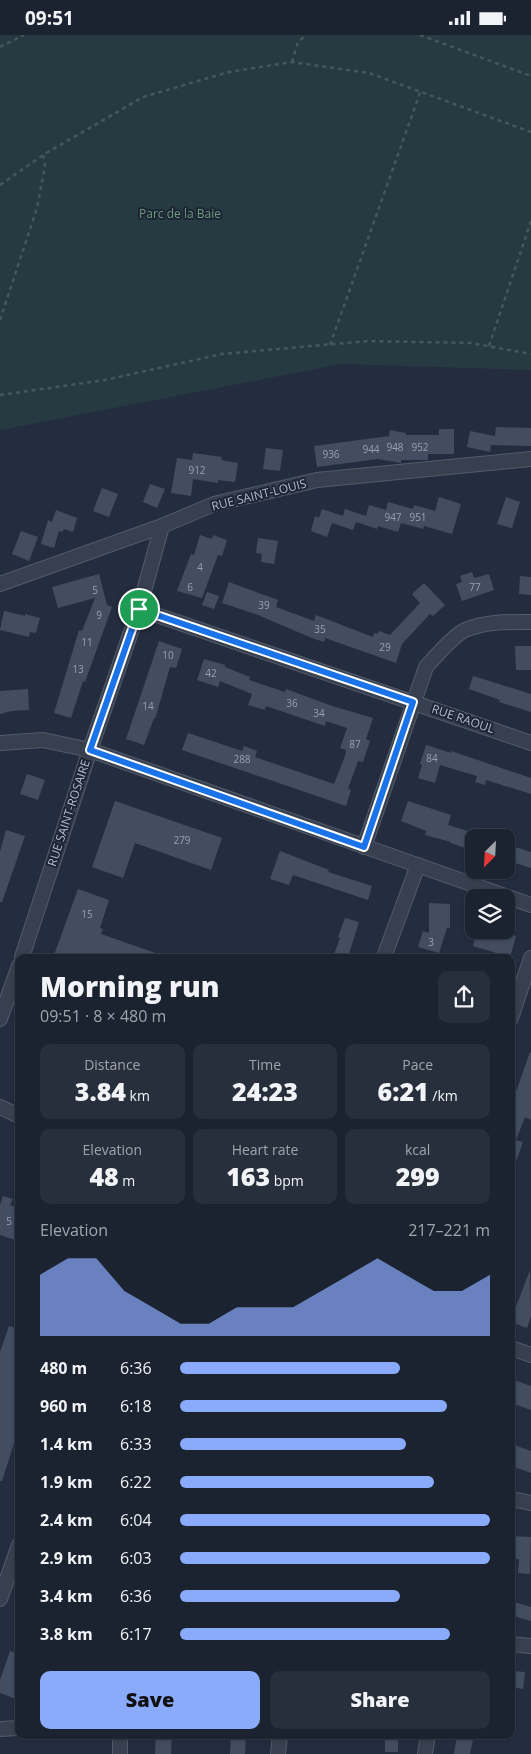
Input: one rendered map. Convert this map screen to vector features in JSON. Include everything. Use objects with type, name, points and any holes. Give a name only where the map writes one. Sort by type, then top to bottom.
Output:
[{"type":"street","name":"RUE SAINT-LOUIS","points":[[0,584],[162,526],[214,505],[317,481],[531,459]]},
{"type":"street","name":"RUE SAINT-ROSAIRE","points":[[23,954],[90,750],[139,609],[162,526]]},
{"type":"street","name":"RUE RAOUL","points":[[139,609],[531,743]]},
{"type":"street","points":[[364,847],[426,667],[464,630],[495,623],[531,622]]},
{"type":"street","points":[[0,743],[43,740],[90,750],[531,905]]},
{"type":"street","points":[[385,954],[418,865]]},
{"type":"street","points":[[515,1006],[531,958]]},
{"type":"street","points":[[0,1019],[15,983]]},
{"type":"street","points":[[0,1107],[15,1114]]},
{"type":"street","points":[[515,1349],[531,1355]]},
{"type":"street","points":[[515,1500],[531,1503]]},
{"type":"street","points":[[1,1590],[15,1555]]},
{"type":"street","points":[[515,1644],[531,1646]]},
{"type":"street","points":[[0,1729],[15,1728]]},
{"type":"street","points":[[120,1739],[120,1754]]},
{"type":"street","points":[[278,1754],[280,1739]]},
{"type":"street","points":[[425,1754],[427,1739]]},
{"type":"path","points":[[0,47],[24,35]]},
{"type":"path","points":[[292,62],[298,43],[306,35]]},
{"type":"path","points":[[420,35],[531,76]]},
{"type":"path","points":[[0,185],[43,155],[144,97],[229,72],[292,62],[369,73],[531,132]]},
{"type":"path","points":[[330,345],[420,90]]},
{"type":"path","points":[[0,321],[37,209],[45,166],[43,155]]},
{"type":"path","points":[[489,346],[531,221]]},
{"type":"path","points":[[0,395],[105,380],[222,355],[368,341],[471,343],[531,355]]},
{"type":"green space","name":"Parc de la Baie","points":[[0,35],[531,35],[531,370],[341,364],[0,430]]},
{"type":"building","points":[[496,427],[531,428],[531,446],[491,445],[490,452],[467,447],[470,431],[495,436]]},
{"type":"building","points":[[439,429],[454,429],[454,454],[428,454],[428,460],[401,460],[401,463],[378,459],[317,467],[314,446],[389,436],[390,430],[406,433],[406,435],[439,435]]},
{"type":"building","points":[[266,448],[283,450],[280,471],[263,469]]},
{"type":"building","points":[[193,453],[222,457],[221,460],[238,463],[235,482],[218,480],[218,483],[193,479],[191,496],[171,493],[177,458],[192,460]]},
{"type":"building","points":[[150,484],[165,489],[157,508],[143,502]]},
{"type":"building","points":[[102,488],[118,494],[109,517],[93,511]]},
{"type":"building","points":[[439,497],[461,504],[452,534],[424,526],[423,529],[401,523],[398,532],[378,526],[377,529],[356,522],[353,530],[332,523],[327,537],[311,531],[315,516],[319,518],[322,509],[343,516],[345,509],[366,516],[369,505],[386,510],[388,502],[413,509],[414,505],[435,511]]},
{"type":"building","points":[[506,497],[520,502],[512,528],[497,524]]},
{"type":"building","points":[[56,510],[77,518],[73,532],[64,529],[62,532],[59,531],[54,548],[41,544],[48,520],[52,522]]},
{"type":"building","points":[[21,531],[38,537],[29,561],[12,554]]},
{"type":"building","points":[[200,535],[212,539],[213,535],[227,540],[222,556],[218,555],[202,598],[177,591],[191,554],[194,555]]},
{"type":"building","points":[[258,538],[278,541],[274,564],[261,562],[262,554],[256,553]]},
{"type":"building","points":[[472,572],[474,578],[489,574],[494,590],[462,601],[456,584],[462,582],[460,576]]},
{"type":"building","points":[[99,574],[107,605],[112,607],[85,682],[83,681],[71,718],[54,713],[79,630],[82,631],[95,598],[58,608],[52,587]]},
{"type":"building","points":[[520,576],[531,577],[531,595],[519,594]]},
{"type":"building","points":[[229,582],[278,600],[276,607],[314,621],[316,615],[373,637],[374,633],[377,634],[379,631],[390,635],[420,603],[412,594],[424,583],[445,605],[433,616],[430,614],[402,644],[396,663],[325,638],[324,642],[312,638],[258,615],[222,603]]},
{"type":"building","points":[[207,592],[219,596],[214,609],[202,605]]},
{"type":"building","points":[[4,611],[40,618],[36,633],[30,632],[29,637],[0,630]]},
{"type":"building","points":[[159,641],[182,649],[176,668],[170,667],[155,719],[144,745],[126,739]]},
{"type":"building","points":[[515,646],[531,646],[531,670],[516,670]]},
{"type":"building","points":[[204,659],[225,665],[225,667],[250,677],[249,680],[285,692],[286,689],[332,706],[373,718],[366,739],[370,741],[363,762],[358,761],[348,789],[351,790],[346,806],[182,750],[188,733],[242,751],[244,746],[257,751],[255,757],[334,784],[345,756],[346,750],[340,748],[347,728],[326,721],[325,726],[266,706],[265,710],[248,705],[252,694],[220,681],[218,687],[197,680]]},
{"type":"building","points":[[473,676],[531,694],[531,712],[499,702],[500,700],[469,689]]},
{"type":"building","points":[[28,689],[29,710],[0,714],[0,691]]},
{"type":"building","points":[[426,745],[451,753],[451,751],[531,778],[531,794],[486,780],[485,785],[475,782],[477,776],[440,765],[435,783],[418,778]]},
{"type":"building","points":[[27,774],[45,780],[38,800],[20,794]]},
{"type":"building","points":[[115,801],[222,838],[211,870],[135,843],[123,878],[92,867]]},
{"type":"building","points":[[408,801],[451,815],[448,825],[465,830],[465,848],[425,835],[426,831],[401,821]]},
{"type":"building","points":[[6,830],[25,836],[2,902],[0,902],[0,852]]},
{"type":"building","points":[[515,847],[531,852],[531,868],[515,863]]},
{"type":"building","points":[[280,851],[329,870],[328,872],[372,886],[368,900],[293,875],[289,885],[270,879]]},
{"type":"building","points":[[78,889],[109,900],[100,928],[103,929],[101,934],[158,954],[54,954]]},
{"type":"building","points":[[429,903],[450,904],[450,928],[447,928],[439,953],[418,947],[423,931],[429,933]]},
{"type":"building","points":[[345,918],[359,922],[349,954],[334,954],[340,938],[338,937]]},
{"type":"building","points":[[516,936],[511,954],[500,954],[473,946],[475,939],[515,939]]},
{"type":"building","points":[[530,1052],[531,1120],[525,1117],[516,1140],[523,1142],[515,1164],[515,1095]]},
{"type":"building","points":[[3,1196],[13,1199],[10,1205],[15,1207],[15,1240],[0,1235],[0,1205]]},
{"type":"building","points":[[530,1270],[531,1316],[527,1328],[515,1324],[515,1309]]},
{"type":"building","points":[[9,1326],[15,1328],[15,1440],[2,1481],[0,1481],[0,1352]]},
{"type":"building","points":[[515,1380],[531,1386],[531,1410],[515,1404]]},
{"type":"building","points":[[515,1445],[531,1451],[531,1473],[515,1467]]},
{"type":"building","points":[[515,1536],[531,1537],[530,1574],[518,1573],[519,1559],[516,1559]]},
{"type":"building","points":[[515,1602],[531,1607],[531,1621],[515,1616]]},
{"type":"building","points":[[10,1651],[15,1653],[15,1699],[0,1693],[0,1680]]},
{"type":"building","points":[[515,1671],[525,1672],[523,1689],[515,1688]]},
{"type":"building","points":[[156,1739],[172,1739],[171,1754],[155,1754]]},
{"type":"building","points":[[231,1739],[246,1739],[245,1754],[230,1754]]},
{"type":"building","points":[[385,1739],[398,1739],[398,1752],[385,1752]]},
{"type":"building","points":[[456,1739],[473,1739],[470,1754],[454,1754]]},
{"type":"route","points":[[139,609],[413,702],[364,847],[90,750],[139,609]]}]
